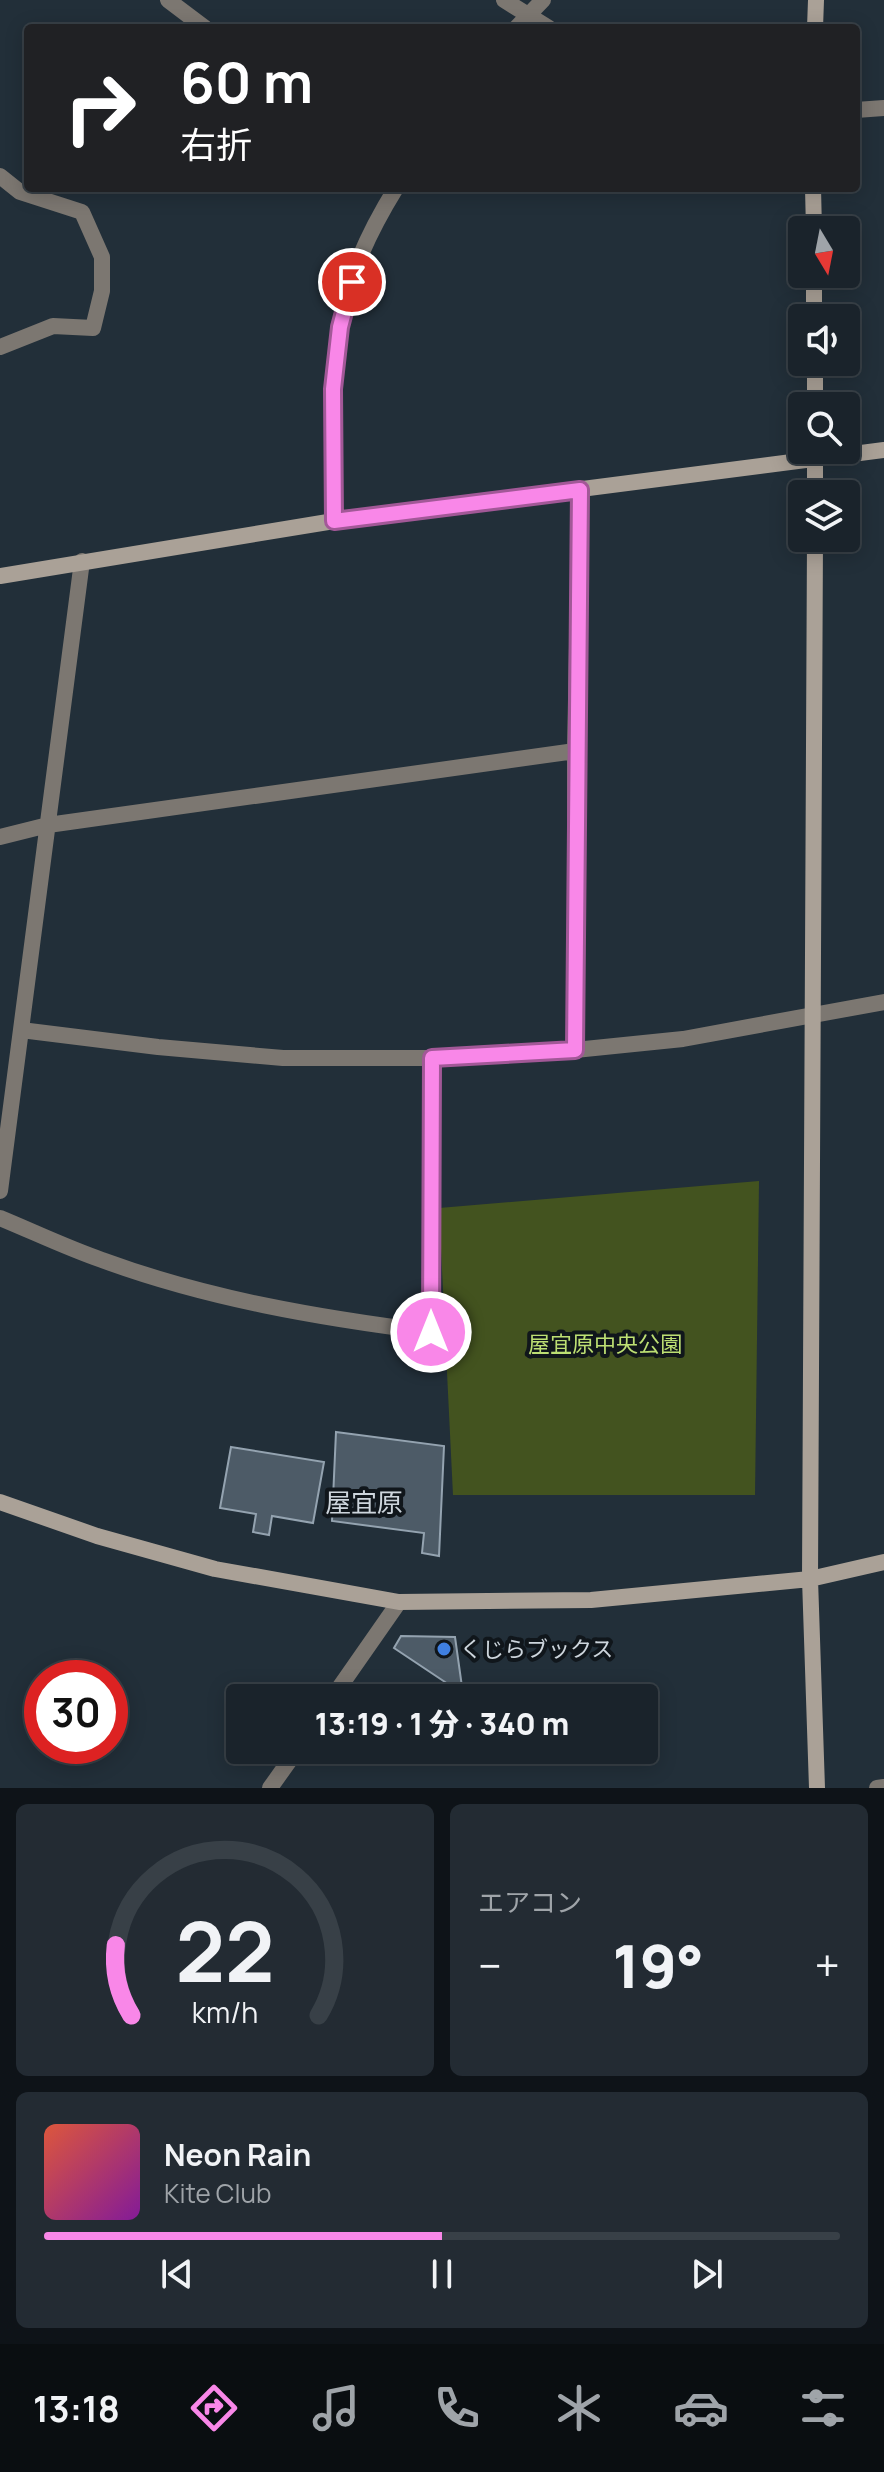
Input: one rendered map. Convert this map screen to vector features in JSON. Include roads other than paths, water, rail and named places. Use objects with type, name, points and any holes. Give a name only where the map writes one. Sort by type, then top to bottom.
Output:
[{"type":"street","points":[[168,0],[200,24]]},
{"type":"street","points":[[504,0],[521,21],[543,0]]},
{"type":"street","points":[[815,24],[816,0]]},
{"type":"street","points":[[860,110],[884,108]]},
{"type":"street","points":[[0,176],[20,192],[82,212],[102,257],[102,291],[93,328],[53,326],[0,347]]},
{"type":"street","points":[[334,521],[333,389],[340,327],[372,227],[394,192]]},
{"type":"street","points":[[813,192],[814,216]]},
{"type":"street","points":[[860,452],[884,450]]},
{"type":"street","points":[[0,576],[334,521],[580,490],[788,459]]},
{"type":"street","points":[[575,1050],[575,751],[580,490]]},
{"type":"street","points":[[815,552],[810,1579],[817,1788]]},
{"type":"street","points":[[0,1191],[82,561]]},
{"type":"street","points":[[0,837],[48,825],[575,751]]},
{"type":"street","points":[[21,1030],[283,1058],[432,1058],[575,1050],[683,1039],[884,1002]]},
{"type":"street","points":[[0,1218],[102,1260],[200,1290],[325,1319],[431,1332],[432,1058]]},
{"type":"street","points":[[0,1502],[97,1536],[215,1569],[399,1602],[591,1600],[810,1579],[884,1562]]},
{"type":"street","points":[[342,1684],[399,1602]]},
{"type":"street","points":[[270,1788],[287,1764]]},
{"type":"street","points":[[877,1788],[884,1787]]},
{"type":"place","name":"くじらブックス","points":[[444,1649]]},
{"type":"district","name":"屋宜原","points":[[364,1503]]},
{"type":"park label","name":"屋宜原中央公園","points":[[605,1344]]}]
